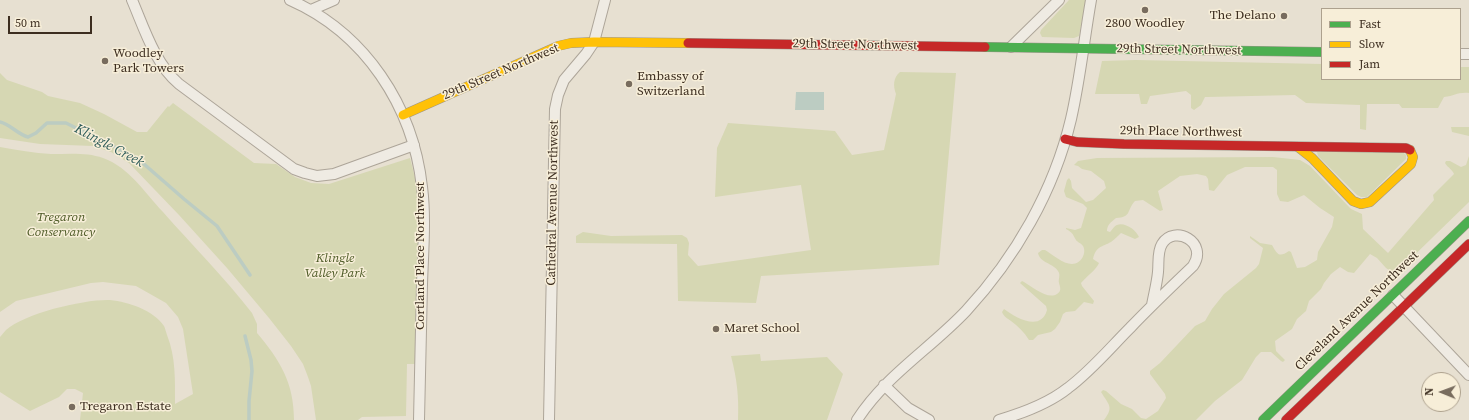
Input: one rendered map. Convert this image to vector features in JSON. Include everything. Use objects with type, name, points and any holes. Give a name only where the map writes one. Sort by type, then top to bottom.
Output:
[{"type":"street","name":"Cortland Place Northwest","points":[[290,0],[311,10],[341,32],[369,59],[391,90],[403,114],[414,145],[420,167],[423,204],[419,420]]},
{"type":"street","points":[[311,10],[334,0]]},
{"type":"street","name":"Cathedral Avenue Northwest","points":[[549,420],[555,109],[558,95],[564,80],[594,42],[605,0]]},
{"type":"street","points":[[1011,47],[1059,0]]},
{"type":"street","points":[[857,420],[872,399],[884,386],[958,320],[1002,267],[1029,225],[1054,170],[1065,139],[1070,120],[1091,0]]},
{"type":"street","points":[[132,1],[159,60],[168,74],[179,84],[294,169],[316,176],[334,174],[414,145]]},
{"type":"street","name":"29th Street Northwest","points":[[403,114],[558,46],[571,43],[594,42],[1321,52]]},
{"type":"street","name":"29th Place Northwest","points":[[1065,139],[1077,142],[1124,144],[1406,148],[1410,149],[1414,158],[1411,164],[1370,202],[1360,204],[1353,201],[1312,158],[1298,147]]},
{"type":"street","name":"Cleveland Avenue Northwest","points":[[1263,420],[1469,221]]},
{"type":"street","points":[[999,420],[1034,408],[1068,388],[1092,368],[1152,305],[1193,266],[1197,260],[1198,254],[1193,242],[1188,237],[1174,236],[1166,239],[1162,244],[1157,282],[1152,305]]},
{"type":"street","points":[[1286,420],[1469,244]]},
{"type":"street","points":[[1392,295],[1469,375]]},
{"type":"street","points":[[884,386],[908,408],[929,420]]},
{"type":"street","points":[[1289,394],[1301,406]]},
{"type":"green space","points":[[1069,0],[1086,0],[1079,36],[1074,38],[1042,37],[1040,33],[1041,30]]},
{"type":"green space","points":[[1136,60],[1321,64],[1321,80],[1461,80],[1461,67],[1469,67],[1469,93],[1444,97],[1438,108],[1402,108],[1399,104],[1367,104],[1366,130],[1360,129],[1360,105],[1306,103],[1295,95],[1205,97],[1201,105],[1194,110],[1191,108],[1191,95],[1186,91],[1150,96],[1147,104],[1141,104],[1139,94],[1095,94],[1102,61]]},
{"type":"green space","points":[[900,72],[956,73],[939,265],[761,276],[756,303],[678,301],[677,244],[576,243],[576,236],[583,232],[611,236],[682,235],[687,238],[689,243],[688,255],[698,266],[811,250],[801,185],[715,197],[717,148],[728,123],[835,131],[852,155],[884,150],[896,94],[894,82]]},
{"type":"green space","name":"Klingle Valley Park","points":[[0,73],[7,80],[42,92],[48,96],[80,103],[137,132],[147,132],[168,106],[169,107],[173,103],[254,163],[276,164],[295,177],[311,183],[329,184],[410,158],[417,185],[419,217],[416,364],[407,364],[406,416],[362,417],[358,420],[316,420],[311,386],[308,377],[303,364],[291,346],[227,268],[129,163],[111,152],[93,146],[40,144],[0,138]]},
{"type":"green space","points":[[1451,127],[1469,127],[1469,136],[1452,132]]},
{"type":"green space","name":"Tregaron Conservancy","points":[[0,147],[45,154],[77,154],[97,156],[113,162],[129,174],[252,313],[257,324],[257,333],[279,363],[288,383],[294,420],[80,420],[83,393],[75,389],[67,389],[59,397],[30,411],[0,392],[0,337],[6,330],[27,318],[56,308],[99,300],[110,300],[133,305],[154,315],[159,320],[164,327],[172,352],[175,404],[193,394],[183,329],[178,317],[166,303],[136,286],[103,282],[91,283],[16,301],[0,312]]},
{"type":"green space","points":[[1317,152],[1403,152],[1406,155],[1406,159],[1367,197],[1361,197],[1357,195],[1318,156]]},
{"type":"green space","points":[[1469,156],[1469,202],[1395,274],[1386,268],[1377,258],[1370,254],[1354,273],[1348,272],[1340,267],[1331,274],[1321,289],[1309,301],[1306,311],[1297,319],[1292,329],[1275,341],[1276,351],[1285,360],[1283,362],[1281,361],[1271,352],[1261,352],[1256,357],[1242,380],[1215,401],[1196,420],[1104,420],[1110,409],[1101,392],[1103,390],[1106,391],[1121,404],[1132,409],[1141,418],[1146,419],[1158,411],[1166,398],[1165,394],[1150,374],[1150,371],[1160,363],[1195,326],[1205,321],[1224,294],[1259,264],[1263,248],[1250,238],[1250,236],[1260,243],[1272,245],[1275,251],[1281,255],[1289,251],[1291,252],[1297,268],[1305,267],[1317,260],[1318,252],[1332,227],[1334,217],[1304,195],[1288,202],[1280,201],[1277,194],[1277,170],[1273,167],[1245,167],[1227,175],[1214,191],[1209,190],[1208,179],[1206,176],[1197,174],[1180,176],[1158,191],[1163,210],[1160,211],[1143,200],[1135,201],[1127,215],[1114,219],[1109,225],[1107,231],[1110,232],[1114,227],[1120,224],[1133,229],[1139,237],[1135,239],[1121,233],[1111,242],[1098,249],[1093,259],[1099,263],[1098,265],[1081,283],[1094,301],[1093,304],[1084,302],[1075,311],[1066,312],[1063,314],[1060,322],[1051,332],[1038,335],[1033,340],[1029,340],[1021,329],[1002,312],[1004,309],[1021,319],[1034,322],[1044,317],[1047,310],[1046,306],[1020,283],[1022,281],[1040,292],[1049,295],[1060,292],[1059,272],[1056,268],[1041,259],[1038,253],[1042,250],[1045,250],[1061,261],[1069,264],[1075,264],[1084,255],[1083,246],[1066,228],[1075,230],[1081,228],[1087,208],[1083,204],[1066,197],[1064,191],[1067,180],[1069,178],[1072,188],[1086,202],[1093,200],[1106,188],[1104,181],[1091,171],[1074,165],[1078,161],[1097,158],[1273,157],[1300,160],[1310,166],[1351,209],[1362,214],[1363,229],[1388,253],[1434,200],[1433,195],[1454,174],[1445,163],[1446,161],[1450,161],[1461,167],[1466,165]]},
{"type":"green space","points":[[760,354],[761,361],[827,357],[843,374],[827,420],[738,420],[737,388],[731,356]]},
{"type":"shaded area","points":[[796,92],[824,92],[824,110],[795,110]]},
{"type":"waterway","name":"Klingle Creek","points":[[0,122],[28,137],[36,133],[47,123],[66,123],[137,158],[217,226],[250,275]]},
{"type":"waterway","points":[[245,336],[252,371],[249,420]]},
{"type":"traffic: fast","points":[[985,47],[1321,52]]},
{"type":"traffic: fast","points":[[1263,420],[1469,221]]},
{"type":"traffic: slow","points":[[403,115],[558,46],[571,43],[594,42],[688,43]]},
{"type":"traffic: slow","points":[[1298,147],[1312,158],[1353,201],[1361,204],[1370,202],[1411,164],[1413,157],[1410,150]]},
{"type":"traffic: jam","points":[[688,43],[985,47]]},
{"type":"traffic: jam","points":[[1065,139],[1077,142],[1124,144],[1406,148],[1410,150]]},
{"type":"traffic: jam","points":[[1286,420],[1469,244]]},
{"type":"place","name":"2800 Woodley","points":[[1145,10]]},
{"type":"place","name":"The Delano","points":[[1284,16]]},
{"type":"place","name":"Woodley Park Towers","points":[[105,61]]},
{"type":"place","name":"Embassy of Switzerland","points":[[629,84]]},
{"type":"place","name":"Maret School","points":[[716,329]]},
{"type":"place","name":"Tregaron Estate","points":[[72,407]]}]
